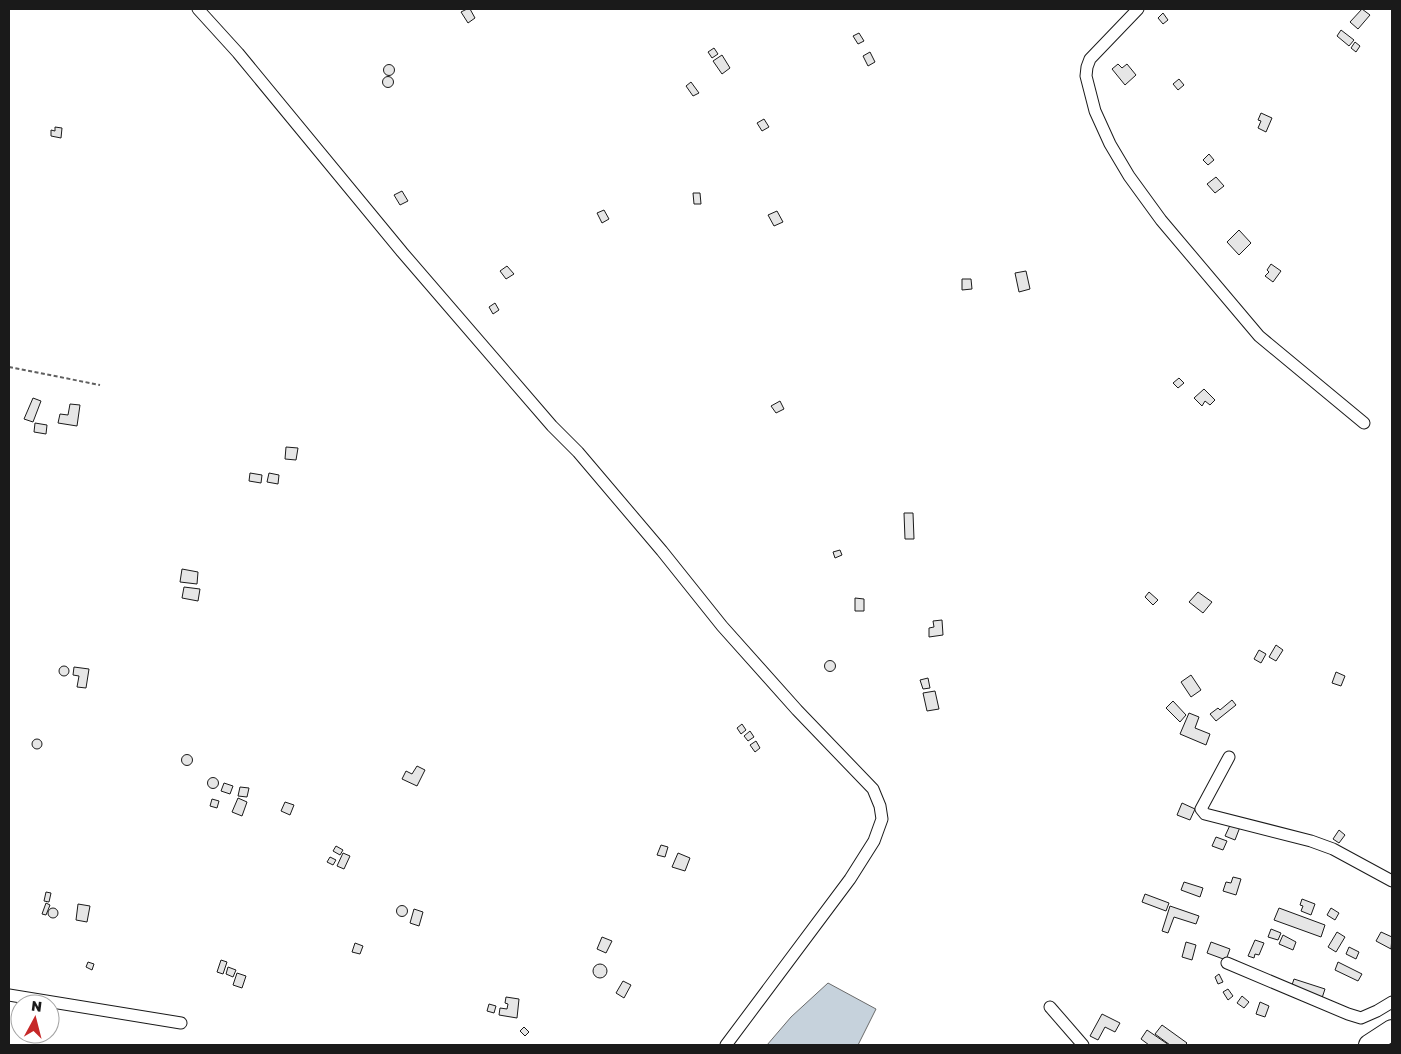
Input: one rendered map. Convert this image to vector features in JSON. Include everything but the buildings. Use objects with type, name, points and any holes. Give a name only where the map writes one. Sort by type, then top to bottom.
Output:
[{"type":"highway","points":[[1369,1045],[1392,1030]]},
{"type":"street","points":[[198,9],[238,53],[402,252],[552,426],[603,481],[722,626],[797,710],[873,790],[880,806],[882,819],[874,841],[850,879],[726,1045]]},
{"type":"street","points":[[1138,9],[1090,59],[1087,67],[1086,76],[1094,111],[1110,144],[1129,176],[1161,220],[1259,336],[1364,423]]},
{"type":"street","points":[[1229,758],[1201,809],[1204,814],[1311,841],[1334,849],[1392,881]]},
{"type":"street","points":[[1227,962],[1361,1018],[1377,1012],[1392,1002]]},
{"type":"street","points":[[9,995],[181,1023]]},
{"type":"street","points":[[1050,1007],[1083,1045]]},
{"type":"path","points":[[9,368],[100,385]]},
{"type":"shaded area","points":[[828,983],[876,1009],[858,1045],[767,1045],[791,1017]]}]
